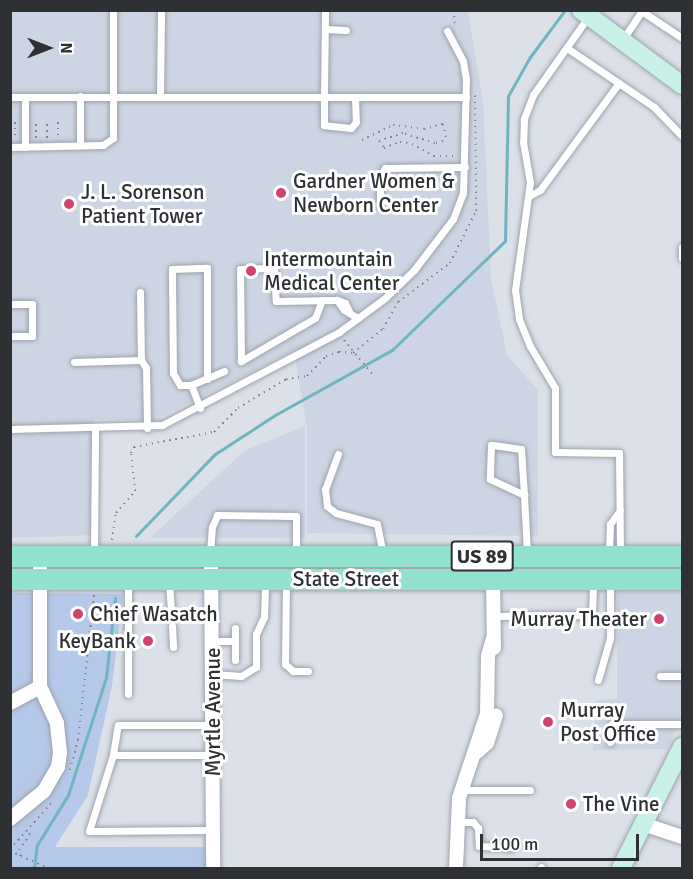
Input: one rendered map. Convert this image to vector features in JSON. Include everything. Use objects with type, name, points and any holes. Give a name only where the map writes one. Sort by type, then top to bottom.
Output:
[{"type":"main road","name":"State Street","points":[[10,556],[682,556]]},
{"type":"main road","name":"State Street","points":[[10,579],[682,579]]},
{"type":"street","points":[[586,12],[682,85]]},
{"type":"street","points":[[10,819],[44,791],[58,767],[57,723],[40,687],[40,556]]},
{"type":"street","name":"Myrtle Avenue","points":[[211,556],[213,868]]},
{"type":"street","points":[[456,868],[460,790],[477,752],[487,714],[488,656],[493,639],[493,579]]},
{"type":"street","points":[[10,703],[40,687]]},
{"type":"street","points":[[621,868],[682,747]]},
{"type":"street","points":[[643,824],[682,837]]},
{"type":"lane","points":[[10,147],[107,145],[114,128],[113,10]]},
{"type":"lane","points":[[160,97],[161,10]]},
{"type":"lane","points":[[325,10],[324,125],[341,130],[351,128],[356,122],[355,97]]},
{"type":"lane","points":[[622,41],[641,11],[682,38]]},
{"type":"lane","points":[[586,12],[567,48],[533,95],[524,119],[529,196],[516,274],[516,304],[530,346],[555,388],[555,452],[619,453],[620,510],[615,556]]},
{"type":"lane","points":[[325,29],[346,30]]},
{"type":"lane","points":[[10,429],[147,428],[200,408],[358,318],[386,298],[414,270],[453,219],[463,193],[466,97],[463,61],[447,31]]},
{"type":"lane","points":[[567,48],[654,107],[682,136]]},
{"type":"lane","points":[[529,196],[540,190],[619,83]]},
{"type":"lane","points":[[80,96],[80,145]]},
{"type":"lane","points":[[10,97],[466,97]]},
{"type":"lane","points":[[25,97],[25,147]]},
{"type":"lane","points":[[380,206],[380,175],[385,168],[465,167]]},
{"type":"lane","points":[[682,247],[682,258]]},
{"type":"lane","points":[[207,379],[207,268],[172,269],[173,373],[180,385],[191,386],[207,379],[224,371]]},
{"type":"lane","points":[[322,300],[315,318],[241,361],[240,269],[274,268],[276,301],[322,300],[337,300],[345,303],[349,311],[358,318]]},
{"type":"lane","points":[[140,292],[141,360],[146,368],[147,428]]},
{"type":"lane","points":[[10,304],[32,304],[32,336],[10,336]]},
{"type":"lane","points":[[74,362],[141,360]]},
{"type":"lane","points":[[191,386],[200,408]]},
{"type":"lane","points":[[94,556],[95,429]]},
{"type":"lane","points":[[524,495],[489,479],[491,445],[521,449],[524,495],[527,556]]},
{"type":"lane","points":[[338,454],[325,489],[327,506],[336,513],[377,524],[383,556]]},
{"type":"lane","points":[[211,556],[210,537],[217,515],[296,516],[296,556]]},
{"type":"lane","points":[[128,579],[128,694]]},
{"type":"lane","points":[[169,579],[171,610]]},
{"type":"lane","points":[[213,674],[241,676],[256,667],[256,634],[264,617],[265,579]]},
{"type":"lane","points":[[286,579],[285,664],[293,671],[308,671]]},
{"type":"lane","points":[[493,616],[592,615],[602,579]]},
{"type":"lane","points":[[598,680],[610,638],[602,579]]},
{"type":"lane","points":[[172,626],[173,646]]},
{"type":"lane","points":[[235,628],[235,660]]},
{"type":"lane","points":[[213,641],[235,641]]},
{"type":"lane","points":[[660,676],[682,676]]},
{"type":"lane","points":[[610,742],[612,724],[682,724]]},
{"type":"lane","points":[[213,725],[118,725],[113,755],[88,831],[213,830]]},
{"type":"lane","points":[[113,755],[213,755]]},
{"type":"lane","points":[[460,790],[530,790]]},
{"type":"lane","points":[[457,822],[473,822],[478,828],[479,846],[512,847]]},
{"type":"path","points":[[15,122],[15,138]]},
{"type":"path","points":[[36,122],[36,138]]},
{"type":"path","points":[[47,122],[47,138]]},
{"type":"path","points":[[58,122],[58,138]]},
{"type":"path","points":[[362,140],[393,125],[424,129],[444,124],[446,136],[443,141],[435,143],[403,133],[379,141],[384,148],[400,142],[412,144],[434,156],[458,156]]},
{"type":"path","points":[[342,338],[374,376]]},
{"type":"path","points":[[20,856],[19,850],[30,834],[28,831]]},
{"type":"path","points":[[11,849],[20,856],[46,868]]},
{"type":"shaded area","name":"Intermountain Medical Center","points":[[10,11],[468,11],[483,101],[491,278],[507,355],[538,390],[538,536],[307,533],[307,427],[294,351],[154,420],[93,419],[95,535],[11,538]]},
{"type":"shaded area","points":[[305,426],[305,538],[150,538],[244,451]]},
{"type":"shaded area","points":[[617,592],[682,592],[682,719],[667,749],[593,750],[596,700],[617,699]]},
{"type":"shaded area","points":[[10,593],[123,594],[112,686],[88,795],[55,847],[207,847],[207,868],[11,868]]},
{"type":"waterway","points":[[136,536],[215,454],[275,415],[392,350],[505,241],[508,96],[530,57],[565,10]]},
{"type":"waterway","points":[[34,868],[37,845],[68,795],[106,677],[115,598]]},
{"type":"place","name":"Gardner Women & Newborn Center","points":[[281,193]]},
{"type":"place","name":"J. L. Sorenson Patient Tower","points":[[69,204]]},
{"type":"place","name":"Intermountain Medical Center","points":[[251,271]]},
{"type":"place","name":"Chief Wasatch","points":[[78,614]]},
{"type":"place","name":"Murray Theater","points":[[659,619]]},
{"type":"place","name":"KeyBank","points":[[148,641]]},
{"type":"place","name":"Murray Post Office","points":[[548,722]]},
{"type":"place","name":"The Vine","points":[[571,804]]}]
